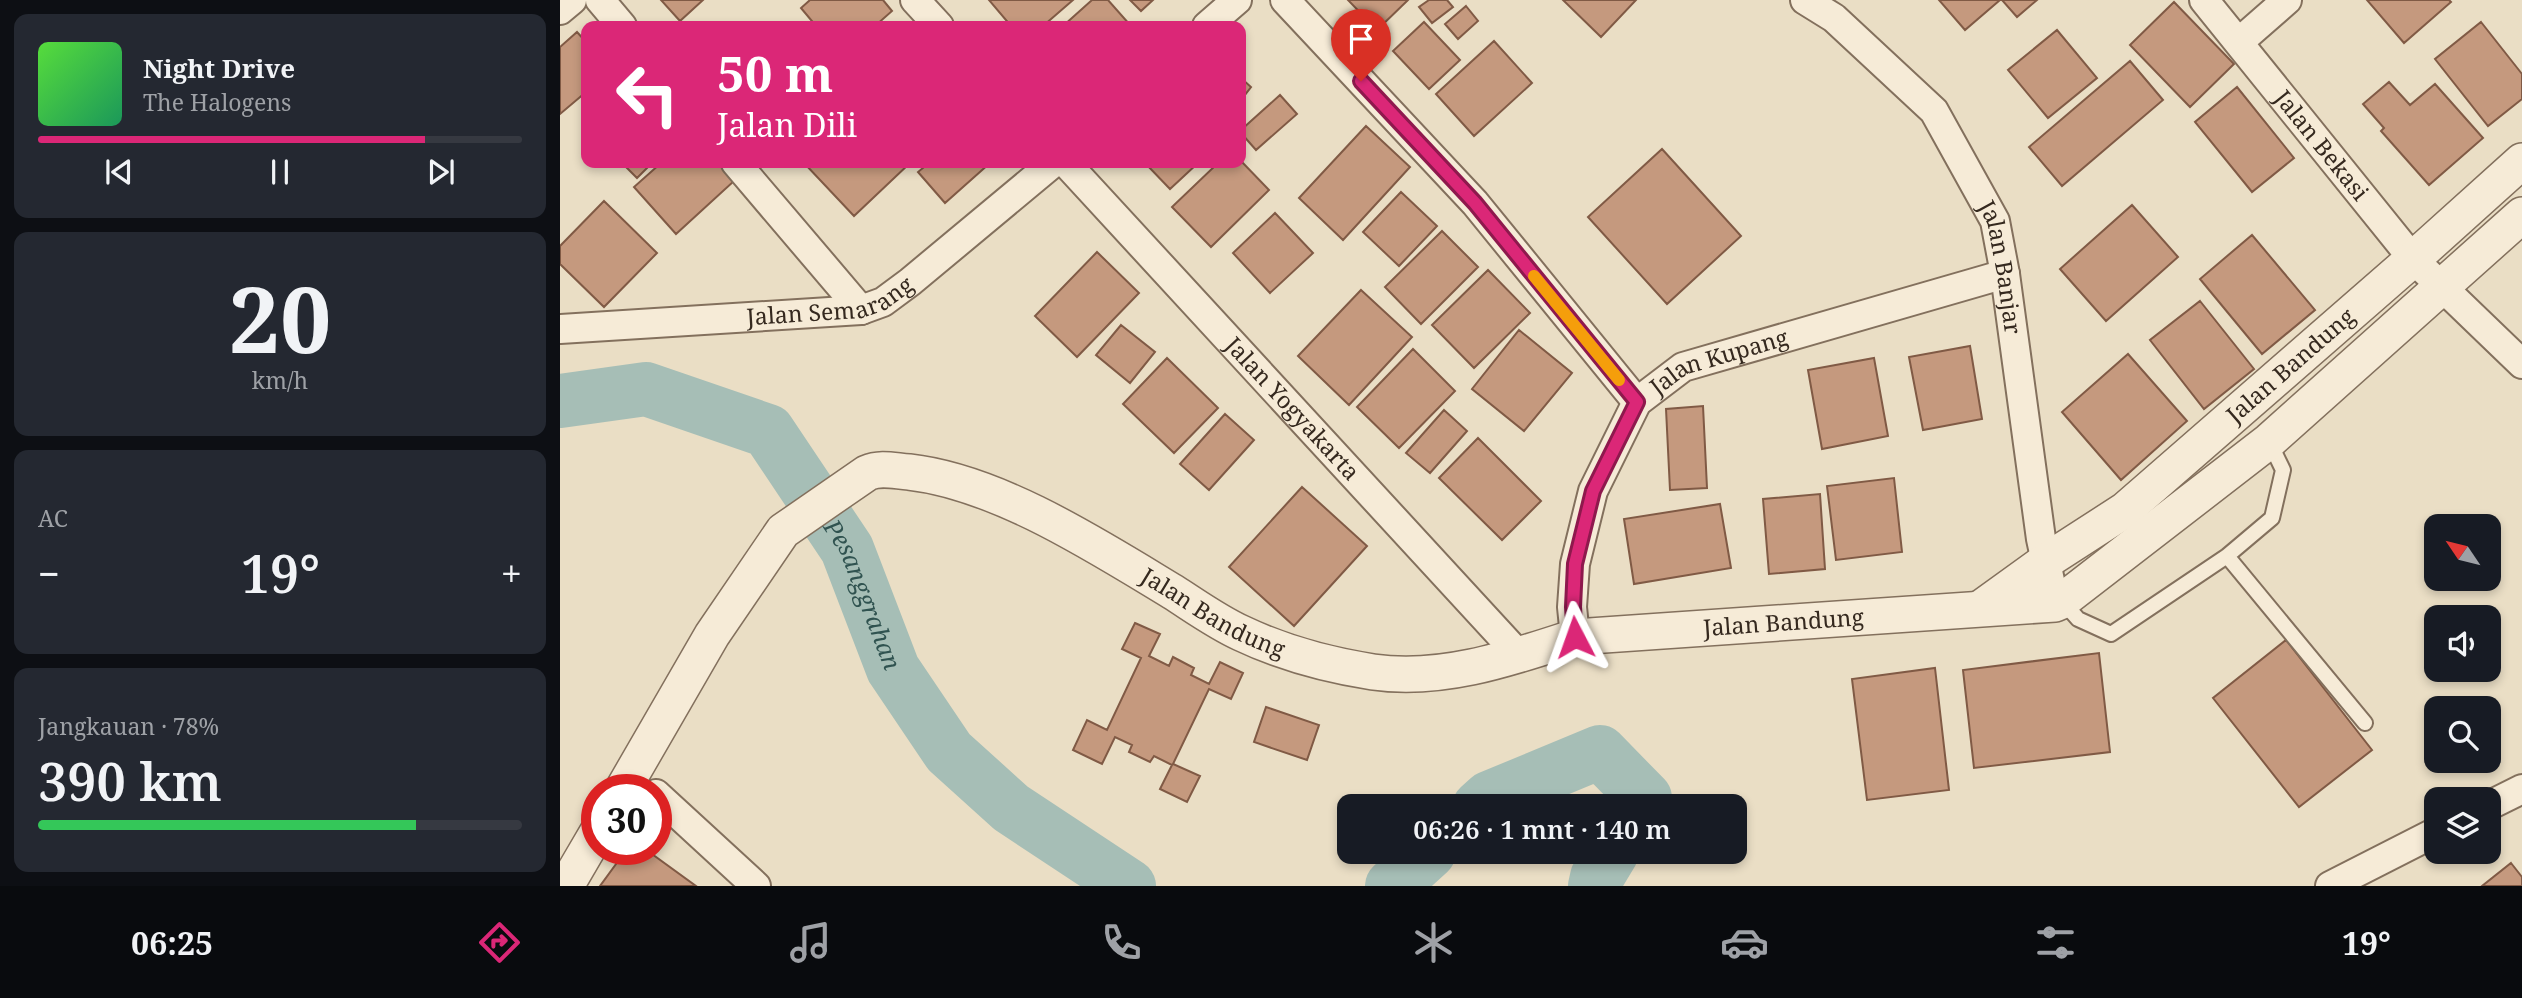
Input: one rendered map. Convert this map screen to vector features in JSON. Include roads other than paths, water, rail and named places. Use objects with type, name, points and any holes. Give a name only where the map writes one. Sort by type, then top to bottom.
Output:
[{"type":"street","points":[[560,10],[572,0]]},
{"type":"street","points":[[600,0],[618,21]]},
{"type":"street","points":[[915,0],[934,21]]},
{"type":"street","points":[[1214,21],[1237,0]]},
{"type":"street","points":[[1285,0],[1475,203],[1637,402]]},
{"type":"street","name":"Jalan Banjar","points":[[1805,0],[1834,18],[1934,111],[1995,221],[2046,561],[2058,602]]},
{"type":"street","name":"Jalan Bekasi","points":[[2204,0],[2413,259],[2522,364]]},
{"type":"street","points":[[2239,42],[2287,0]]},
{"type":"street","name":"Jalan Bandung","points":[[1980,608],[2125,510],[2522,161]]},
{"type":"street","points":[[741,168],[861,310]]},
{"type":"street","name":"Jalan Semarang","points":[[560,329],[861,310],[883,302],[1047,168]]},
{"type":"street","name":"Jalan Yogyakarta","points":[[1071,168],[1519,656]]},
{"type":"street","name":"Jalan Bandung","points":[[647,774],[712,635],[783,531],[867,473],[877,469],[924,474],[998,498],[1052,521],[1239,632],[1281,649],[1325,662],[1375,672],[1410,675],[1450,672],[1519,656],[1575,637],[2058,602],[2269,441],[2522,215]]},
{"type":"street","name":"Jalan Kupang","points":[[1575,637],[1575,564],[1593,491],[1637,402],[1683,368],[2005,274]]},
{"type":"street","points":[[2501,800],[2522,789]]},
{"type":"street","points":[[672,813],[756,886]]},
{"type":"street","points":[[2330,886],[2424,838]]},
{"type":"street","points":[[566,886],[581,860]]},
{"type":"lane","points":[[2058,602],[2078,619],[2111,634],[2227,556],[2272,518],[2283,470],[2269,441]]},
{"type":"lane","points":[[2227,556],[2365,723]]},
{"type":"waterway","name":"Pesanggrahan","points":[[560,401],[646,389],[768,431],[847,549],[893,669],[949,752],[1011,808],[1129,886]]},
{"type":"waterway","name":"Pesanggrahan","points":[[1499,794],[1600,752],[1641,794]]},
{"type":"waterway","name":"Pesanggrahan","points":[[1392,886],[1416,864]]},
{"type":"waterway","name":"Pesanggrahan","points":[[1595,886],[1605,864]]}]
